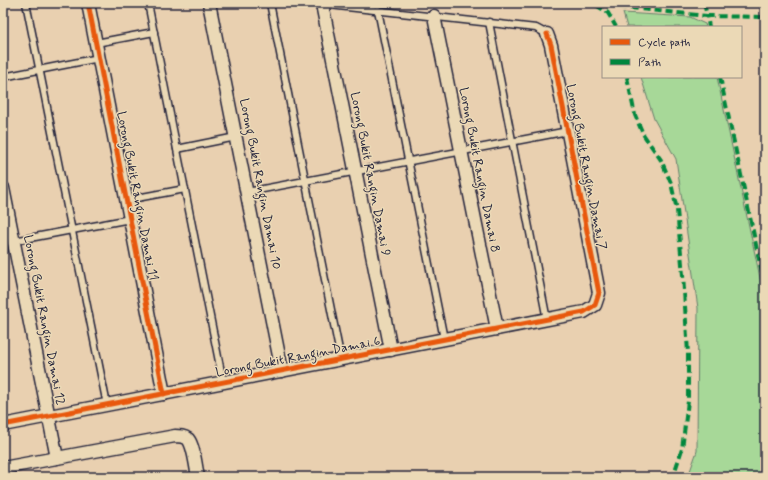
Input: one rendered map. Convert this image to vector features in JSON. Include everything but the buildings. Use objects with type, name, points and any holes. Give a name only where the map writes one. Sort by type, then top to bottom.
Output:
[{"type":"street","name":"Lorong Bukit Rangin Damai 11","points":[[88,3],[164,394]]},
{"type":"street","name":"Lorong Bukit Rangin Damai 10","points":[[209,3],[282,371]]},
{"type":"street","name":"Lorong Bukit Rangin Damai 9","points":[[317,4],[355,172],[391,350]]},
{"type":"street","name":"Lorong Bukit Rangin Damai 8","points":[[434,16],[497,329]]},
{"type":"street","name":"Lorong Bukit Rangin Damai 7","points":[[546,34],[551,45],[599,293],[595,305]]},
{"type":"street","name":"Lorong Bukit Rangin Damai 12","points":[[3,188],[6,220],[14,241],[57,458]]},
{"type":"street","name":"Lorong Bukit Rangin Damai 6","points":[[3,425],[547,320],[584,312],[595,305]]},
{"type":"street","points":[[3,468],[175,436],[183,436],[188,440],[192,449],[198,477]]},
{"type":"lane","points":[[26,3],[107,405]]},
{"type":"lane","points":[[148,3],[223,382]]},
{"type":"lane","points":[[270,3],[341,360]]},
{"type":"lane","points":[[317,4],[536,28],[546,34]]},
{"type":"lane","points":[[378,10],[444,339]]},
{"type":"lane","points":[[489,22],[547,320]]},
{"type":"lane","points":[[96,43],[154,32]]},
{"type":"lane","points":[[3,77],[99,58]]},
{"type":"lane","points":[[247,192],[568,131]]},
{"type":"lane","points":[[177,149],[236,137]]},
{"type":"lane","points":[[126,200],[185,189]]},
{"type":"lane","points":[[14,241],[130,219]]},
{"type":"green space","points":[[623,13],[690,17],[705,24],[706,26],[627,26]]},
{"type":"green space","points":[[641,78],[717,78],[765,301],[765,477],[688,477],[697,451],[698,308],[676,159],[654,119]]},
{"type":"marked path","points":[[527,3],[551,3]]},
{"type":"marked path","points":[[582,3],[707,16],[709,26]]},
{"type":"marked path","points":[[704,3],[707,16],[765,17]]},
{"type":"marked path","points":[[596,5],[608,13],[615,26]]},
{"type":"marked path","points":[[627,78],[635,115],[643,134],[661,160],[671,183],[677,210],[688,353],[688,401],[682,449],[673,477]]},
{"type":"marked path","points":[[720,78],[765,287]]},
{"type":"cycle path","points":[[88,3],[164,394]]},
{"type":"cycle path","points":[[3,425],[584,312],[595,305],[599,293],[551,45],[547,34]]}]
